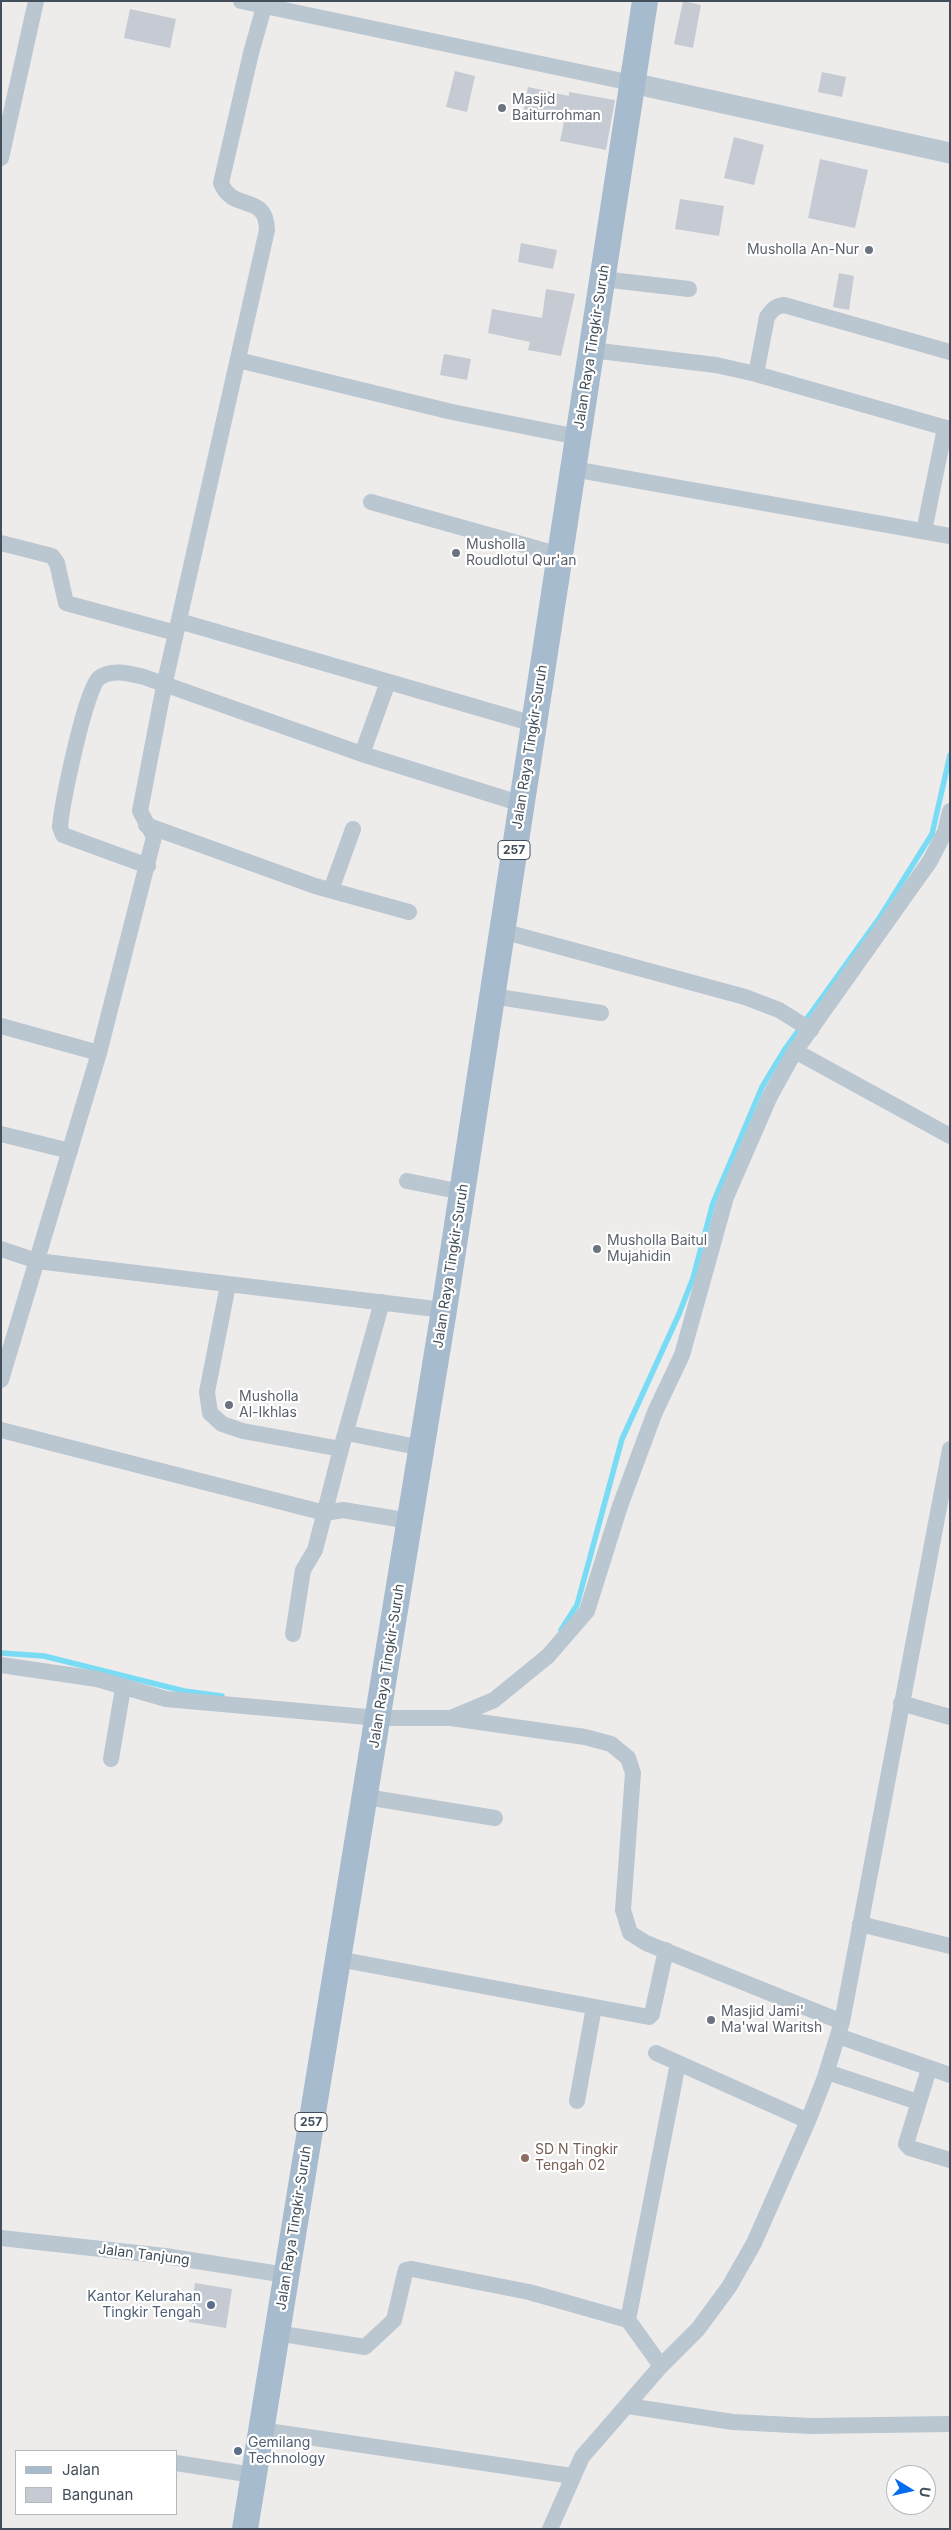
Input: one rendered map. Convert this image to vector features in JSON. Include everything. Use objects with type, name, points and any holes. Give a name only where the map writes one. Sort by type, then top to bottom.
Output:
[{"type":"main road","name":"Jalan Raya Tingkir-Suruh","points":[[245,2529],[444,1310],[645,1]]},
{"type":"street","points":[[1,158],[36,1]]},
{"type":"street","points":[[240,1],[707,97],[950,153]]},
{"type":"street","points":[[1,1380],[99,1053],[154,837],[140,811],[164,686],[267,230],[267,217],[262,210],[234,199],[225,192],[221,183],[264,7]]},
{"type":"street","points":[[602,279],[689,289]]},
{"type":"street","points":[[756,374],[768,317],[772,310],[778,306],[795,306],[950,352]]},
{"type":"street","points":[[591,350],[716,366],[756,374],[947,428],[924,531]]},
{"type":"street","points":[[238,360],[452,412],[578,437]]},
{"type":"street","points":[[573,469],[950,536]]},
{"type":"street","points":[[371,502],[560,555]]},
{"type":"street","points":[[1,543],[52,556],[57,563],[66,603],[177,627],[388,682],[534,724]]},
{"type":"street","points":[[148,866],[63,835],[60,827],[81,728],[92,690],[99,678],[120,673],[144,677],[164,686],[362,754],[522,804]]},
{"type":"street","points":[[362,754],[388,682]]},
{"type":"street","points":[[451,1718],[494,1700],[548,1656],[587,1610],[620,1506],[654,1412],[682,1355],[726,1197],[770,1096],[795,1051],[804,1025],[930,861],[945,832],[950,811]]},
{"type":"street","points":[[146,825],[331,890],[409,912]]},
{"type":"street","points":[[331,890],[353,829]]},
{"type":"street","points":[[502,931],[745,997],[804,1025]]},
{"type":"street","points":[[492,996],[601,1013]]},
{"type":"street","points":[[1,1026],[99,1053]]},
{"type":"street","points":[[795,1051],[950,1136]]},
{"type":"street","points":[[1,1134],[70,1152]]},
{"type":"street","points":[[407,1181],[462,1192]]},
{"type":"street","points":[[1,1249],[37,1261],[444,1310]]},
{"type":"street","points":[[228,1285],[207,1392],[210,1413],[222,1424],[243,1431],[341,1449]]},
{"type":"street","points":[[293,1634],[303,1570],[315,1550],[382,1302]]},
{"type":"street","points":[[1,1430],[325,1513],[343,1510],[410,1521]]},
{"type":"street","points":[[346,1433],[422,1448]]},
{"type":"street","points":[[550,2529],[572,2476],[591,2444],[628,2406],[661,2366],[698,2329],[729,2287],[754,2243],[808,2122],[827,2072],[840,2029],[950,1449]]},
{"type":"street","points":[[1,1665],[98,1679],[122,1688],[166,1699],[379,1711],[451,1718],[585,1738],[611,1744],[628,1758],[634,1774],[623,1910],[630,1933],[646,1943],[666,1950],[929,2069],[950,2075]]},
{"type":"street","points":[[111,1759],[122,1688]]},
{"type":"street","points":[[901,1703],[950,1717]]},
{"type":"street","points":[[366,1797],[494,1818]]},
{"type":"street","points":[[860,1924],[950,1946]]},
{"type":"street","points":[[338,1959],[650,2017],[666,1950]]},
{"type":"street","points":[[577,2101],[594,2007]]},
{"type":"street","points":[[656,2053],[808,2122]]},
{"type":"street","points":[[628,2320],[678,2063]]},
{"type":"street","points":[[929,2069],[906,2139],[907,2147],[950,2160]]},
{"type":"street","points":[[827,2072],[918,2102]]},
{"type":"street","name":"Jalan Tanjung","points":[[1,2238],[165,2256],[286,2275]]},
{"type":"street","points":[[276,2333],[365,2347],[394,2320],[406,2270],[412,2269],[529,2292],[628,2320],[661,2366]]},
{"type":"street","points":[[628,2406],[733,2422],[811,2426],[950,2424]]},
{"type":"street","points":[[261,2430],[572,2476]]},
{"type":"street","points":[[178,2464],[253,2475]]},
{"type":"building","points":[[683,1],[701,5],[693,48],[674,44]]},
{"type":"building","points":[[130,9],[176,19],[170,48],[124,38]]},
{"type":"building","points":[[455,71],[475,76],[467,112],[446,107]]},
{"type":"building","points":[[822,72],[846,77],[842,97],[818,92]]},
{"type":"building","points":[[528,87],[569,96],[569,92],[615,100],[606,150],[560,141],[564,122],[523,114]]},
{"type":"building","points":[[734,137],[764,145],[754,185],[724,178]]},
{"type":"building","points":[[820,159],[868,170],[855,228],[808,218]]},
{"type":"building","points":[[680,199],[724,206],[719,236],[675,229]]},
{"type":"building","points":[[521,243],[557,250],[553,269],[518,262]]},
{"type":"building","points":[[839,273],[854,276],[849,310],[833,307]]},
{"type":"building","points":[[546,289],[575,294],[561,356],[528,350],[530,342],[488,333],[492,309],[542,318]]},
{"type":"building","points":[[444,354],[471,359],[467,380],[440,375]]},
{"type":"building","name":"Kantor Kelurahan Tingkir Tengah","points":[[195,2283],[232,2289],[226,2328],[189,2322]]},
{"type":"waterway","points":[[561,1630],[577,1605],[622,1439],[679,1314],[693,1278],[713,1203],[762,1087],[785,1049],[880,917],[932,834],[950,755]]},
{"type":"waterway","points":[[1,1653],[44,1656],[184,1691],[222,1696]]},
{"type":"place","name":"Masjid Baiturrohman","points":[[502,108]]},
{"type":"place","name":"Musholla An-Nur","points":[[869,250]]},
{"type":"place","name":"Musholla Roudlotul Qur'an","points":[[456,553]]},
{"type":"place","name":"Musholla Baitul Mujahidin","points":[[597,1249]]},
{"type":"place","name":"Musholla Al-Ikhlas","points":[[229,1405]]},
{"type":"place","name":"Masjid Jami' Ma'wal Waritsh","points":[[711,2020]]},
{"type":"place","name":"SD N Tingkir Tengah 02","points":[[525,2158]]},
{"type":"place","name":"Kantor Kelurahan Tingkir Tengah","points":[[211,2305]]},
{"type":"place","name":"Gemilang Technology","points":[[238,2451]]}]
